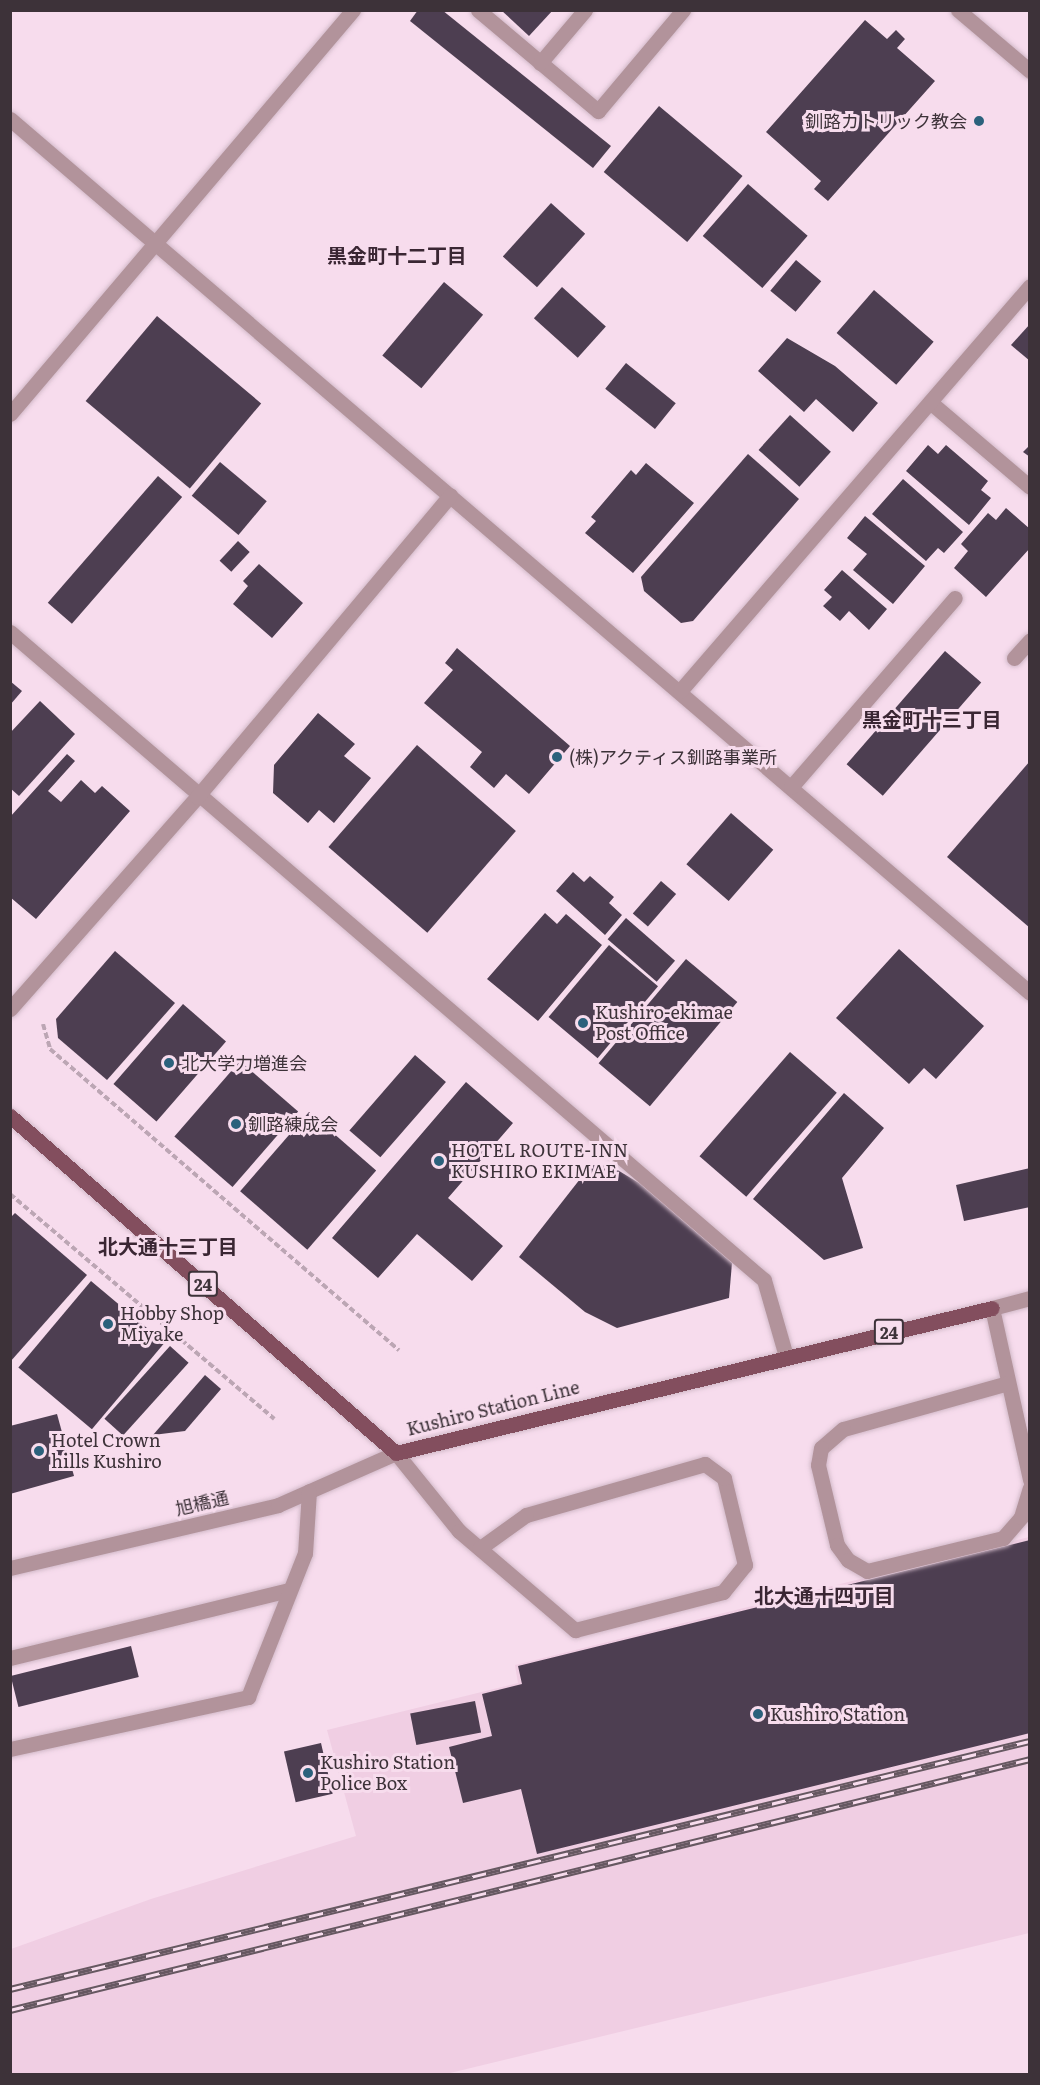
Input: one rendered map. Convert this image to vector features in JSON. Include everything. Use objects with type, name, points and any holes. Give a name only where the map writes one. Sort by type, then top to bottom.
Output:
[{"type":"main road","name":"Kushiro Station Line","points":[[10,1116],[396,1453],[786,1356],[992,1308]]},
{"type":"street","points":[[10,414],[353,10]]},
{"type":"street","points":[[478,10],[598,111],[683,10]]},
{"type":"street","points":[[540,63],[585,10]]},
{"type":"street","points":[[958,10],[1029,71]]},
{"type":"street","points":[[10,119],[680,691],[1029,993]]},
{"type":"street","points":[[680,691],[1029,286]]},
{"type":"street","points":[[930,402],[1029,487]]},
{"type":"street","points":[[10,1009],[197,797],[450,495]]},
{"type":"street","points":[[791,787],[955,598]]},
{"type":"street","points":[[10,632],[197,797],[764,1280],[786,1356]]},
{"type":"street","points":[[1014,658],[1029,640]]},
{"type":"street","points":[[1029,1298],[992,1308],[1029,1480]]},
{"type":"street","points":[[1008,1383],[843,1429],[821,1448],[818,1466],[837,1545],[848,1560],[867,1572],[1003,1538],[1021,1517],[1029,1488]]},
{"type":"street","points":[[396,1453],[459,1530],[575,1630],[723,1592],[745,1565],[723,1478],[705,1464],[526,1515],[480,1548]]},
{"type":"street","name":"旭橋通","points":[[10,1568],[278,1505],[396,1453]]},
{"type":"street","points":[[10,1749],[248,1696],[305,1553],[309,1491]]},
{"type":"street","points":[[10,1658],[290,1590]]},
{"type":"path","points":[[43,1024],[50,1049],[399,1350]]},
{"type":"path","points":[[10,1194],[274,1419]]},
{"type":"shaded area","points":[[1029,1537],[1029,1933],[446,2074],[11,2074],[11,1949],[151,1899],[356,1836],[327,1730],[518,1683],[515,1665]]},
{"type":"building","points":[[418,10],[442,10],[611,146],[593,168],[410,21]]},
{"type":"building","points":[[501,10],[553,10],[529,36]]},
{"type":"building","points":[[865,20],[887,39],[896,30],[905,39],[897,48],[935,81],[828,201],[814,189],[821,181],[766,132]]},
{"type":"building","points":[[659,106],[742,176],[687,242],[604,172]]},
{"type":"building","points":[[748,184],[808,236],[762,288],[703,236]]},
{"type":"building","points":[[551,203],[585,234],[537,287],[503,257]]},
{"type":"building","points":[[796,260],[821,281],[796,312],[770,291]]},
{"type":"building","points":[[444,282],[483,315],[421,388],[382,356]]},
{"type":"building","points":[[562,287],[606,326],[578,358],[534,318]]},
{"type":"building","points":[[874,290],[934,342],[896,385],[837,333]]},
{"type":"building","points":[[157,316],[261,403],[190,488],[86,401]]},
{"type":"building","points":[[1030,324],[1030,361],[1011,345]]},
{"type":"building","points":[[787,338],[835,366],[878,403],[853,432],[816,399],[804,412],[758,371]]},
{"type":"building","points":[[626,363],[676,403],[655,429],[605,389]]},
{"type":"building","points":[[790,415],[831,452],[799,487],[759,450]]},
{"type":"building","points":[[928,445],[938,454],[946,445],[988,481],[981,490],[991,498],[969,525],[906,471]]},
{"type":"building","points":[[1030,445],[1030,457],[1023,452]]},
{"type":"building","points":[[748,454],[799,499],[693,621],[681,623],[644,591],[641,577]]},
{"type":"building","points":[[220,462],[267,501],[238,535],[192,496]]},
{"type":"building","points":[[646,463],[694,503],[633,573],[585,533],[596,521],[591,517],[631,470],[636,475]]},
{"type":"building","points":[[158,476],[182,497],[72,624],[48,603]]},
{"type":"building","points":[[903,479],[963,532],[944,553],[938,548],[926,561],[872,514]]},
{"type":"building","points":[[1006,508],[1030,529],[1030,548],[986,597],[954,568],[968,551],[961,544],[988,513],[996,520]]},
{"type":"building","points":[[865,516],[925,566],[893,604],[853,570],[867,554],[847,538]]},
{"type":"building","points":[[238,541],[250,552],[231,572],[220,561]]},
{"type":"building","points":[[259,564],[303,603],[272,638],[233,604],[248,586],[243,581]]},
{"type":"building","points":[[842,570],[887,609],[869,630],[849,611],[840,621],[823,606],[832,597],[824,590]]},
{"type":"building","points":[[457,648],[570,746],[529,794],[506,774],[494,788],[470,767],[482,752],[424,703],[453,670],[445,663]]},
{"type":"building","points":[[945,651],[981,682],[883,796],[847,764]]},
{"type":"building","points":[[10,681],[22,691],[10,705]]},
{"type":"building","points":[[40,701],[75,734],[19,796],[10,788],[10,733]]},
{"type":"building","points":[[318,713],[355,744],[344,756],[371,778],[334,823],[319,810],[308,823],[273,793],[274,765]]},
{"type":"building","points":[[417,745],[516,831],[427,933],[328,847]]},
{"type":"building","points":[[67,754],[75,761],[48,791],[61,802],[81,780],[95,793],[102,786],[130,811],[36,919],[10,897],[10,817]]},
{"type":"building","points":[[1030,761],[1030,928],[947,857]]},
{"type":"building","points":[[731,813],[773,850],[729,901],[686,864]]},
{"type":"building","points":[[573,872],[584,882],[590,876],[614,897],[609,903],[622,915],[605,935],[556,891]]},
{"type":"building","points":[[661,881],[676,894],[648,927],[633,913]]},
{"type":"building","points":[[545,913],[557,924],[566,914],[602,945],[538,1021],[487,979]]},
{"type":"building","points":[[626,918],[675,961],[657,982],[608,939]]},
{"type":"building","points":[[609,945],[658,986],[598,1058],[549,1017]]},
{"type":"building","points":[[899,949],[984,1026],[936,1079],[924,1068],[909,1084],[836,1018]]},
{"type":"building","points":[[115,951],[175,1003],[107,1080],[58,1038],[56,1019]]},
{"type":"building","points":[[686,959],[737,1002],[650,1106],[599,1063]]},
{"type":"building","name":"北大学力増進会","points":[[183,1004],[226,1041],[156,1121],[113,1084]]},
{"type":"building","points":[[790,1052],[837,1093],[746,1197],[699,1156]]},
{"type":"building","points":[[415,1055],[446,1082],[380,1157],[349,1130]]},
{"type":"building","name":"釧路練成会","points":[[240,1061],[298,1112],[233,1187],[174,1136]]},
{"type":"building","name":"HOTEL ROUTE-INN KUSHIRO EKIMAE","points":[[466,1082],[513,1123],[448,1198],[503,1246],[472,1281],[417,1234],[378,1278],[332,1238]]},
{"type":"building","points":[[844,1093],[884,1128],[842,1178],[863,1248],[824,1260],[753,1199]]},
{"type":"building","points":[[309,1112],[376,1170],[307,1250],[240,1191]]},
{"type":"building","points":[[591,1165],[611,1166],[639,1183],[732,1263],[729,1298],[617,1328],[585,1312],[519,1257]]},
{"type":"building","points":[[1030,1168],[1030,1207],[964,1221],[956,1185]]},
{"type":"building","points":[[15,1213],[87,1275],[10,1362],[10,1218]]},
{"type":"building","points":[[91,1281],[165,1343],[92,1429],[18,1368]]},
{"type":"building","points":[[170,1346],[189,1363],[123,1436],[104,1419]]},
{"type":"building","points":[[205,1375],[221,1389],[185,1431],[153,1435]]},
{"type":"building","name":"Hotel Crown hills Kushiro","points":[[57,1414],[74,1476],[10,1494],[10,1426]]},
{"type":"building","name":"Kushiro Station","points":[[1030,1540],[1030,1733],[537,1854],[521,1789],[463,1803],[449,1747],[492,1736],[482,1694],[522,1684],[518,1666]]},
{"type":"building","points":[[131,1646],[139,1677],[18,1707],[11,1676]]},
{"type":"building","points":[[475,1701],[481,1732],[416,1745],[410,1714]]},
{"type":"building","name":"Kushiro Station Police Box","points":[[321,1743],[333,1794],[296,1802],[284,1752]]},
{"type":"railway","points":[[10,1989],[1030,1741]]},
{"type":"railway","points":[[10,2010],[1030,1759]]},
{"type":"place","name":"釧路カトリック教会","points":[[979,121]]},
{"type":"place","name":"(株)アクティス釧路事業所","points":[[557,757]]},
{"type":"place","name":"Kushiro-ekimae Post Office","points":[[583,1023]]},
{"type":"place","name":"北大学力増進会","points":[[169,1063]]},
{"type":"place","name":"釧路練成会","points":[[236,1124]]},
{"type":"place","name":"HOTEL ROUTE-INN KUSHIRO EKIMAE","points":[[439,1161]]},
{"type":"place","name":"Hobby Shop Miyake","points":[[108,1324]]},
{"type":"place","name":"Hotel Crown hills Kushiro","points":[[39,1451]]},
{"type":"place","name":"Kushiro Station","points":[[758,1714]]},
{"type":"place","name":"Kushiro Station Police Box","points":[[308,1773]]},
{"type":"district","name":"黒金町十二丁目","points":[[397,254]]},
{"type":"district","name":"黒金町十三丁目","points":[[932,718]]},
{"type":"district","name":"北大通十三丁目","points":[[168,1245]]},
{"type":"district","name":"北大通十四丁目","points":[[824,1594]]}]
